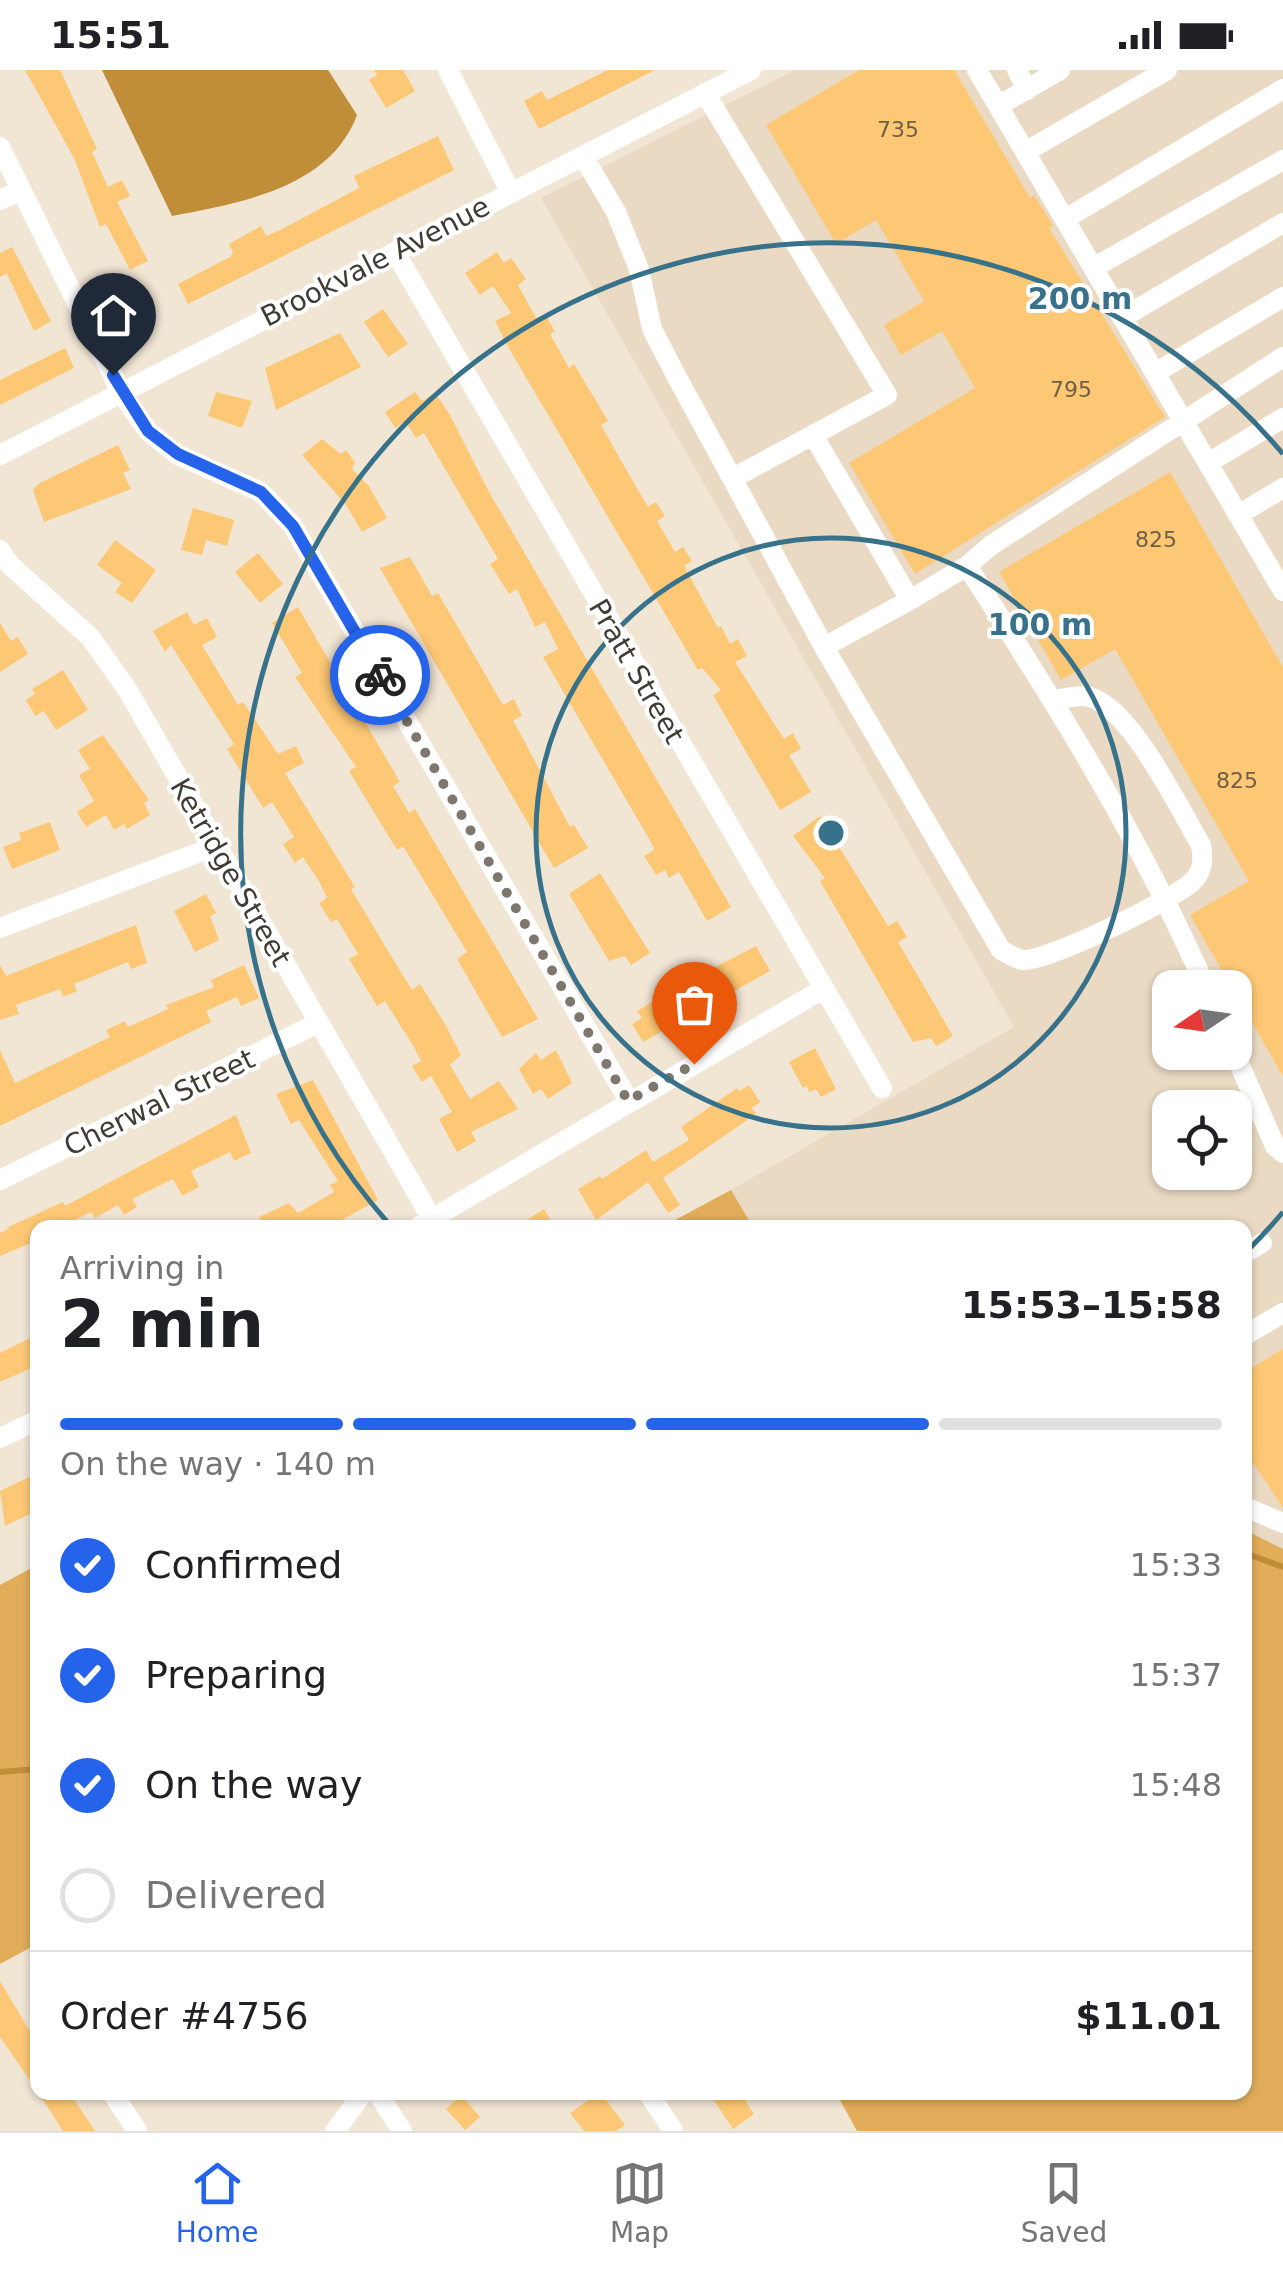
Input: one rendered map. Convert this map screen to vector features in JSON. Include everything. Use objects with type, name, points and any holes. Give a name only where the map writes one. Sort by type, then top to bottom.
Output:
[{"type":"street","points":[[448,70],[510,192]]},
{"type":"street","name":"Brookvale Avenue","points":[[0,455],[751,70]]},
{"type":"street","points":[[977,70],[1238,515],[1275,560],[1283,591]]},
{"type":"street","points":[[1017,70],[1027,90]]},
{"type":"street","points":[[998,106],[1060,70]]},
{"type":"street","points":[[1025,152],[1167,70]]},
{"type":"street","points":[[1064,220],[1283,89]]},
{"type":"street","points":[[705,93],[888,395],[732,478]]},
{"type":"street","points":[[0,147],[122,394],[148,431],[178,454],[261,492],[293,526],[628,1101]]},
{"type":"street","points":[[583,156],[616,212],[640,269],[652,328],[824,647],[1001,950],[1021,960],[1044,955],[1167,901],[1196,879],[1204,864],[1201,845],[1130,728],[1110,708],[1086,696],[1054,700]]},
{"type":"street","points":[[1093,268],[1283,160]]},
{"type":"street","points":[[0,200],[21,190]]},
{"type":"street","points":[[1122,318],[1283,223]]},
{"type":"street","name":"Pratt Street","points":[[395,252],[882,1088]]},
{"type":"street","points":[[1155,373],[1283,297]]},
{"type":"street","points":[[824,647],[967,566],[990,546],[1182,419],[1283,357]]},
{"type":"street","points":[[1208,463],[1283,418]]},
{"type":"street","points":[[813,435],[910,600]]},
{"type":"street","points":[[1238,515],[1283,488]]},
{"type":"street","name":"Ketridge Street","points":[[0,550],[10,565],[90,637],[127,690],[318,1023],[422,1220]]},
{"type":"street","points":[[967,566],[1054,700],[1167,901],[1198,970]]},
{"type":"street","points":[[0,928],[216,846]]},
{"type":"street","points":[[429,1220],[823,990]]},
{"type":"street","name":"Cherwal Street","points":[[0,1180],[318,1023]]},
{"type":"street","points":[[1242,1070],[1275,1146],[1283,1153]]},
{"type":"street","points":[[1252,1331],[1283,1313]]},
{"type":"street","points":[[0,1438],[30,1424]]},
{"type":"street","points":[[1252,1510],[1283,1522]]},
{"type":"street","points":[[117,2100],[137,2131]]},
{"type":"street","points":[[335,2131],[358,2100]]},
{"type":"street","points":[[382,2100],[402,2131]]},
{"type":"street","points":[[653,2100],[673,2131]]},
{"type":"shaded area","points":[[102,70],[328,70],[357,115],[344,140],[305,176],[253,198],[172,216]]},
{"type":"shaded area","points":[[795,70],[1283,70],[1283,1549],[1252,1534],[1252,1220],[749,1220],[731,1190],[1014,1027],[541,198]]},
{"type":"shaded area","points":[[731,1190],[749,1220],[675,1220]]},
{"type":"shaded area","points":[[1252,1534],[1283,1549],[1283,2131],[857,2131],[840,2100],[1252,2100]]},
{"type":"shaded area","points":[[30,1569],[30,1948],[0,1964],[0,1585]]},
{"type":"building","points":[[25,70],[60,70],[97,149],[92,152],[108,187],[122,180],[130,196],[117,202],[148,261],[130,270],[106,224],[100,227],[75,160]]},
{"type":"building","points":[[374,70],[403,70],[415,91],[386,108],[369,80],[377,75]]},
{"type":"building","points":[[608,70],[655,70],[539,129],[524,101],[542,91],[547,100]]},
{"type":"building","points":[[859,70],[954,70],[1030,198],[1034,195],[1053,226],[1049,228],[1165,417],[915,574],[849,463],[975,388],[942,331],[901,355],[884,325],[924,301],[876,220],[836,244],[766,125]]},
{"type":"building","points":[[438,136],[454,170],[188,304],[178,284],[230,257],[233,253],[229,244],[261,226],[266,236],[280,230],[359,188],[354,176]]},
{"type":"building","points":[[12,247],[51,321],[34,331],[7,274],[0,277],[0,253]]},
{"type":"building","points":[[497,252],[504,263],[511,258],[526,279],[518,285],[538,322],[547,317],[555,332],[550,334],[569,368],[574,364],[608,421],[601,425],[648,507],[656,502],[665,516],[657,521],[675,552],[683,547],[692,561],[684,566],[718,628],[721,626],[730,644],[738,639],[747,656],[735,662],[784,739],[793,733],[801,749],[789,755],[811,792],[780,810],[713,695],[721,690],[702,668],[698,670],[507,345],[495,321],[511,313],[493,286],[480,295],[465,273]]},
{"type":"building","points":[[383,309],[408,344],[388,357],[364,322]]},
{"type":"building","points":[[340,333],[361,367],[276,410],[265,368]]},
{"type":"building","points":[[65,348],[74,368],[0,405],[0,380]]},
{"type":"building","points":[[216,392],[252,401],[242,428],[208,416]]},
{"type":"building","points":[[415,392],[422,401],[435,393],[450,415],[489,492],[731,907],[707,921],[679,872],[669,878],[665,870],[656,875],[644,856],[654,850],[652,844],[543,657],[558,649],[545,622],[535,627],[517,589],[509,594],[490,564],[498,559],[424,433],[416,438],[405,421],[395,428],[385,412]]},
{"type":"building","points":[[322,439],[341,454],[346,450],[355,462],[352,469],[369,486],[387,518],[362,532],[346,505],[302,455]]},
{"type":"building","points":[[118,445],[130,470],[123,473],[131,489],[44,522],[33,490],[38,484]]},
{"type":"building","points":[[1170,472],[1283,667],[1283,1076],[1252,1022],[1252,970],[1222,970],[1190,915],[1249,881],[1115,649],[1061,680],[999,572]]},
{"type":"building","points":[[193,508],[234,520],[227,546],[206,540],[202,555],[181,550]]},
{"type":"building","points":[[115,540],[156,570],[132,603],[115,592],[122,583],[97,565]]},
{"type":"building","points":[[258,553],[283,584],[260,603],[235,572]]},
{"type":"building","points":[[410,557],[432,596],[438,593],[503,705],[514,699],[522,716],[513,720],[570,827],[574,825],[588,848],[554,868],[380,568]]},
{"type":"building","points":[[298,607],[400,782],[393,786],[409,813],[415,809],[538,1019],[502,1037],[457,959],[467,952],[403,846],[397,850],[349,771],[356,767],[295,677],[302,673],[272,623]]},
{"type":"building","points":[[187,612],[194,625],[207,618],[217,637],[202,645],[238,705],[243,702],[278,754],[296,746],[304,763],[285,773],[412,990],[420,984],[445,1024],[461,1055],[450,1065],[470,1099],[499,1081],[518,1109],[471,1132],[476,1141],[457,1152],[439,1119],[452,1112],[431,1076],[422,1082],[412,1066],[421,1061],[414,1047],[385,1001],[377,1006],[349,959],[358,954],[337,919],[331,922],[319,903],[327,898],[320,883],[303,857],[295,863],[283,844],[294,837],[272,802],[263,808],[227,749],[234,744],[171,645],[165,652],[153,631]]},
{"type":"building","points":[[0,623],[11,641],[18,637],[28,654],[0,672]]},
{"type":"building","points":[[63,670],[88,710],[56,730],[44,711],[35,716],[26,700],[35,694],[32,689]]},
{"type":"building","points":[[103,735],[149,800],[144,803],[150,815],[127,829],[124,824],[114,830],[106,815],[86,827],[77,812],[94,801],[79,775],[90,769],[78,750]]},
{"type":"building","points":[[820,816],[888,926],[897,921],[907,937],[898,942],[953,1036],[936,1046],[931,1038],[913,1042],[820,881],[825,878],[793,836]]},
{"type":"building","points":[[50,822],[60,850],[12,869],[3,847],[21,840],[19,833]]},
{"type":"building","points":[[600,873],[650,953],[631,965],[625,956],[609,961],[569,894]]},
{"type":"building","points":[[206,894],[216,913],[210,916],[219,940],[195,952],[174,911]]},
{"type":"building","points":[[136,925],[147,963],[131,969],[128,962],[74,984],[77,991],[63,997],[60,989],[16,1005],[19,1014],[0,1020],[0,965],[6,976]]},
{"type":"building","points":[[756,946],[770,971],[643,1042],[632,1024],[642,1018],[637,1011],[660,997],[666,1007],[694,991],[688,981]]},
{"type":"building","points":[[244,965],[259,998],[241,1006],[237,997],[206,1011],[211,1022],[0,1126],[0,1050],[15,1083],[110,1037],[106,1030],[125,1021],[128,1027],[168,1009],[166,1005],[214,987],[211,980]]},
{"type":"building","points":[[815,1048],[836,1089],[821,1097],[816,1089],[810,1092],[806,1086],[803,1088],[789,1062]]},
{"type":"building","points":[[556,1050],[572,1083],[548,1099],[541,1089],[533,1094],[519,1069],[536,1053],[541,1060]]},
{"type":"building","points":[[313,1080],[378,1200],[342,1220],[260,1220],[259,1217],[289,1203],[298,1213],[334,1192],[330,1185],[338,1181],[299,1120],[291,1124],[276,1094]]},
{"type":"building","points":[[749,1085],[760,1102],[752,1108],[756,1114],[663,1178],[680,1205],[668,1213],[648,1182],[596,1220],[578,1189],[600,1176],[602,1179],[646,1150],[653,1162],[689,1140],[681,1127],[737,1088],[739,1091]]},
{"type":"building","points":[[236,1115],[251,1153],[234,1161],[230,1152],[191,1171],[199,1187],[182,1196],[173,1179],[132,1199],[137,1207],[124,1215],[118,1205],[95,1218],[91,1212],[74,1220],[30,1220],[30,1243],[0,1256],[0,1233],[10,1228],[6,1228],[63,1202],[65,1206]]},
{"type":"building","points":[[544,1209],[550,1220],[527,1220]]},
{"type":"building","points":[[30,1338],[30,1369],[0,1382],[0,1353]]},
{"type":"building","points":[[1283,1349],[1283,1508],[1252,1465],[1252,1368]]},
{"type":"building","points":[[30,1477],[30,1514],[5,1526],[0,1491]]},
{"type":"building","points":[[0,1981],[30,2032],[30,2080],[0,2037]]},
{"type":"building","points":[[43,2100],[74,2100],[95,2131],[63,2131]]},
{"type":"building","points":[[456,2100],[465,2100],[480,2117],[465,2130],[446,2109]]},
{"type":"building","points":[[589,2100],[606,2100],[625,2125],[616,2131],[584,2131],[570,2113]]},
{"type":"building","points":[[713,2100],[745,2100],[754,2114],[733,2129]]},
{"type":"waterway","points":[[1252,1556],[1283,1567]]},
{"type":"waterway","points":[[0,1772],[30,1770]]},
{"type":"way so far","points":[[380,675],[628,1101],[694,1064]]},
{"type":"route","points":[[113,375],[148,431],[178,454],[261,492],[293,526],[380,675]]}]
